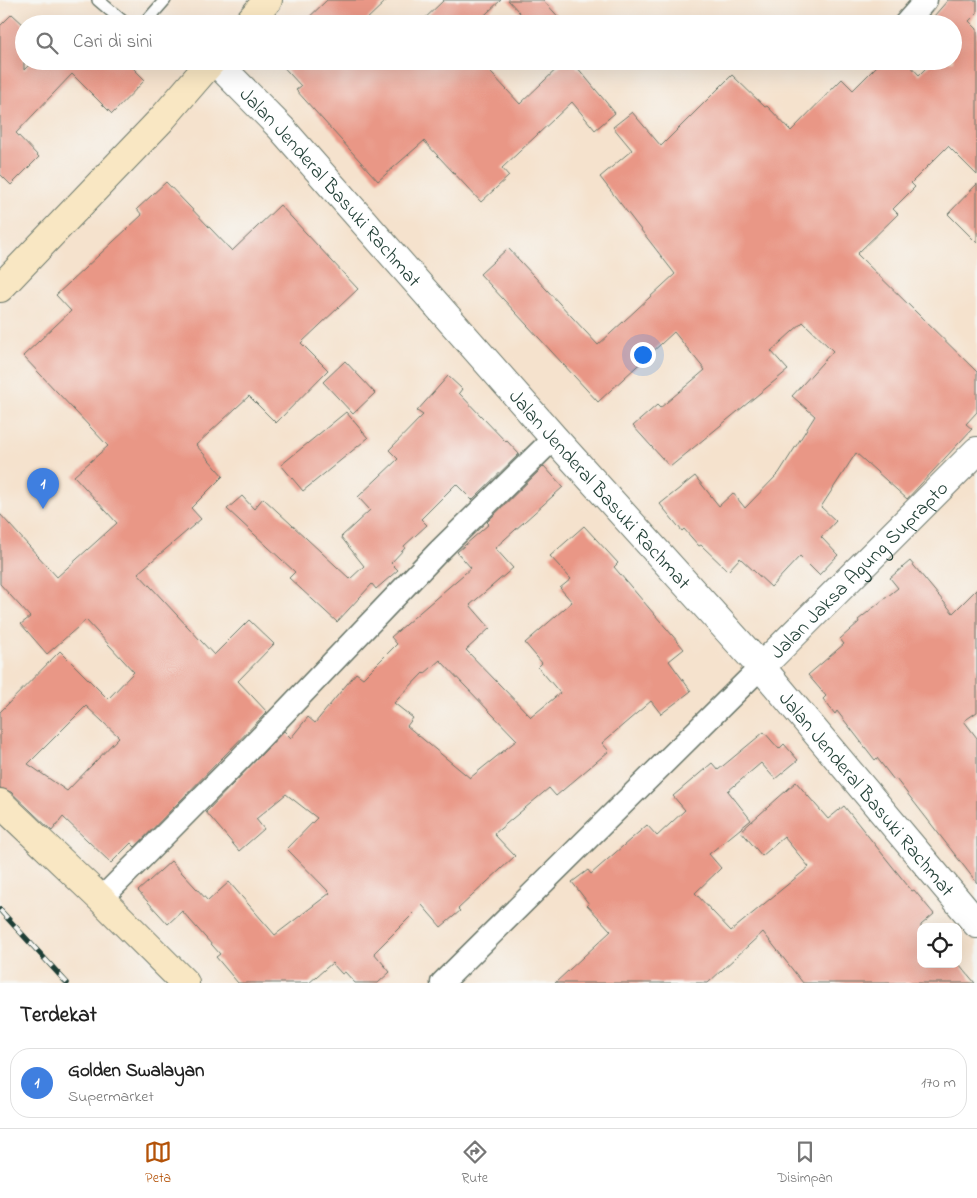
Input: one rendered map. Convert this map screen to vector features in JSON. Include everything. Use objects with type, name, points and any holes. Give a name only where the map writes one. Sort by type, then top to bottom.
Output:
[{"type":"main road","points":[[255,15],[268,0]]},
{"type":"main road","points":[[0,288],[161,120],[206,70]]},
{"type":"main road","points":[[0,803],[101,899],[185,983]]},
{"type":"street","points":[[913,15],[926,0]]},
{"type":"street","name":"Jalan Jenderal Basuki Rachmat","points":[[223,70],[281,128],[554,438],[761,667],[977,924]]},
{"type":"street","points":[[101,899],[239,760],[438,552],[554,438]]},
{"type":"street","name":"Jalan Jaksa Agung Suprapto","points":[[761,667],[977,451]]},
{"type":"street","points":[[442,983],[761,667]]},
{"type":"lane","points":[[98,0],[116,15]]},
{"type":"lane","points":[[152,15],[165,0]]},
{"type":"building","points":[[327,0],[387,0],[371,15],[311,15]]},
{"type":"building","points":[[444,0],[501,0],[485,15],[428,15]]},
{"type":"building","points":[[508,0],[543,0],[557,15],[522,15]]},
{"type":"building","points":[[948,0],[977,0],[977,13],[969,21],[977,29],[977,175],[948,146],[911,183],[915,187],[893,209],[898,214],[857,254],[977,372],[977,412],[966,424],[972,429],[907,499],[856,453],[821,507],[836,521],[821,537],[838,555],[819,575],[800,556],[771,587],[740,558],[728,571],[701,545],[699,546],[684,529],[682,531],[660,504],[695,476],[719,506],[733,493],[745,508],[779,473],[815,416],[792,396],[833,351],[803,322],[771,351],[788,370],[670,467],[633,426],[657,405],[660,408],[705,370],[674,332],[598,402],[480,274],[508,248],[598,345],[675,274],[600,177],[632,150],[613,127],[632,112],[661,146],[732,75],[765,107],[767,106],[791,131],[842,79],[853,90],[873,70],[914,70],[919,75],[924,70],[962,70],[962,15],[935,15]]},
{"type":"building","points":[[12,14],[15,17],[15,70],[135,70],[145,80],[112,114],[72,74],[16,133],[39,157],[11,185],[0,174],[0,26]]},
{"type":"building","points":[[286,70],[488,70],[520,104],[556,70],[579,70],[615,113],[595,130],[572,102],[502,168],[509,176],[481,202],[424,141],[378,181],[296,90],[301,86]]},
{"type":"building","points":[[166,182],[232,251],[280,205],[358,289],[301,343],[328,370],[276,423],[249,396],[196,445],[223,476],[191,508],[201,519],[138,573],[214,655],[249,620],[274,644],[238,681],[267,712],[135,847],[131,843],[111,863],[63,817],[52,831],[11,792],[0,788],[0,712],[60,651],[108,699],[134,672],[86,620],[47,654],[21,624],[30,617],[0,584],[0,514],[57,577],[117,523],[74,476],[108,446],[23,356],[71,311],[56,295],[142,215],[137,209]],"holes":[[[86,706],[119,737],[67,791],[28,764]]]},
{"type":"building","points":[[977,184],[977,243],[948,214]]},
{"type":"building","points":[[345,361],[375,393],[353,414],[323,382]]},
{"type":"building","points":[[448,376],[462,389],[459,393],[519,454],[472,500],[456,484],[421,519],[427,525],[404,546],[405,548],[391,563],[398,570],[376,589],[372,584],[337,622],[289,578],[295,572],[227,509],[242,496],[254,509],[263,498],[350,579],[364,566],[341,537],[370,510],[358,497],[398,459],[389,450],[423,415],[417,411]]},
{"type":"building","points":[[346,412],[368,438],[303,491],[281,465]]},
{"type":"building","points":[[544,466],[563,487],[495,548],[513,568],[470,605],[490,628],[466,650],[531,717],[560,693],[538,667],[542,663],[525,643],[572,602],[560,588],[571,579],[550,556],[584,526],[618,563],[614,567],[684,649],[669,661],[691,691],[661,714],[651,701],[602,743],[609,751],[556,796],[549,788],[494,834],[515,856],[458,909],[460,911],[441,927],[422,905],[374,953],[390,972],[378,983],[355,983],[345,972],[342,974],[332,963],[309,983],[238,983],[216,957],[220,954],[182,911],[168,924],[138,891],[171,861],[208,901],[229,882],[275,935],[330,893],[287,849],[317,818],[286,794],[256,819],[264,829],[239,851],[206,812],[284,731],[291,738],[308,717],[315,723],[356,673],[363,678],[397,644],[391,637],[471,568],[457,552],[489,524],[487,522]],"holes":[[[440,660],[517,740],[470,778],[407,726],[413,718],[394,703],[423,673]]]},
{"type":"building","points":[[910,561],[953,613],[977,589],[977,712],[964,721],[977,738],[977,883],[896,779],[894,780],[877,758],[875,760],[837,711],[835,714],[823,699],[826,696],[808,675],[844,644],[840,639],[859,622],[858,620],[898,588],[890,578]]},
{"type":"building","points":[[764,732],[779,749],[784,744],[798,760],[775,779],[761,763],[728,791],[751,820],[709,854],[721,868],[695,893],[731,931],[809,867],[784,837],[762,856],[741,831],[796,782],[828,819],[844,806],[912,891],[914,890],[934,914],[923,923],[917,923],[917,968],[962,968],[975,983],[803,983],[763,932],[708,983],[555,983],[611,931],[587,905],[589,904],[572,882],[588,870],[591,874],[647,825],[657,836],[685,810],[673,796],[712,763],[718,770]]},
{"type":"railway","points":[[0,910],[67,983]]},
{"type":"place","name":"Golden Swalayan","points":[[43,509]]}]
